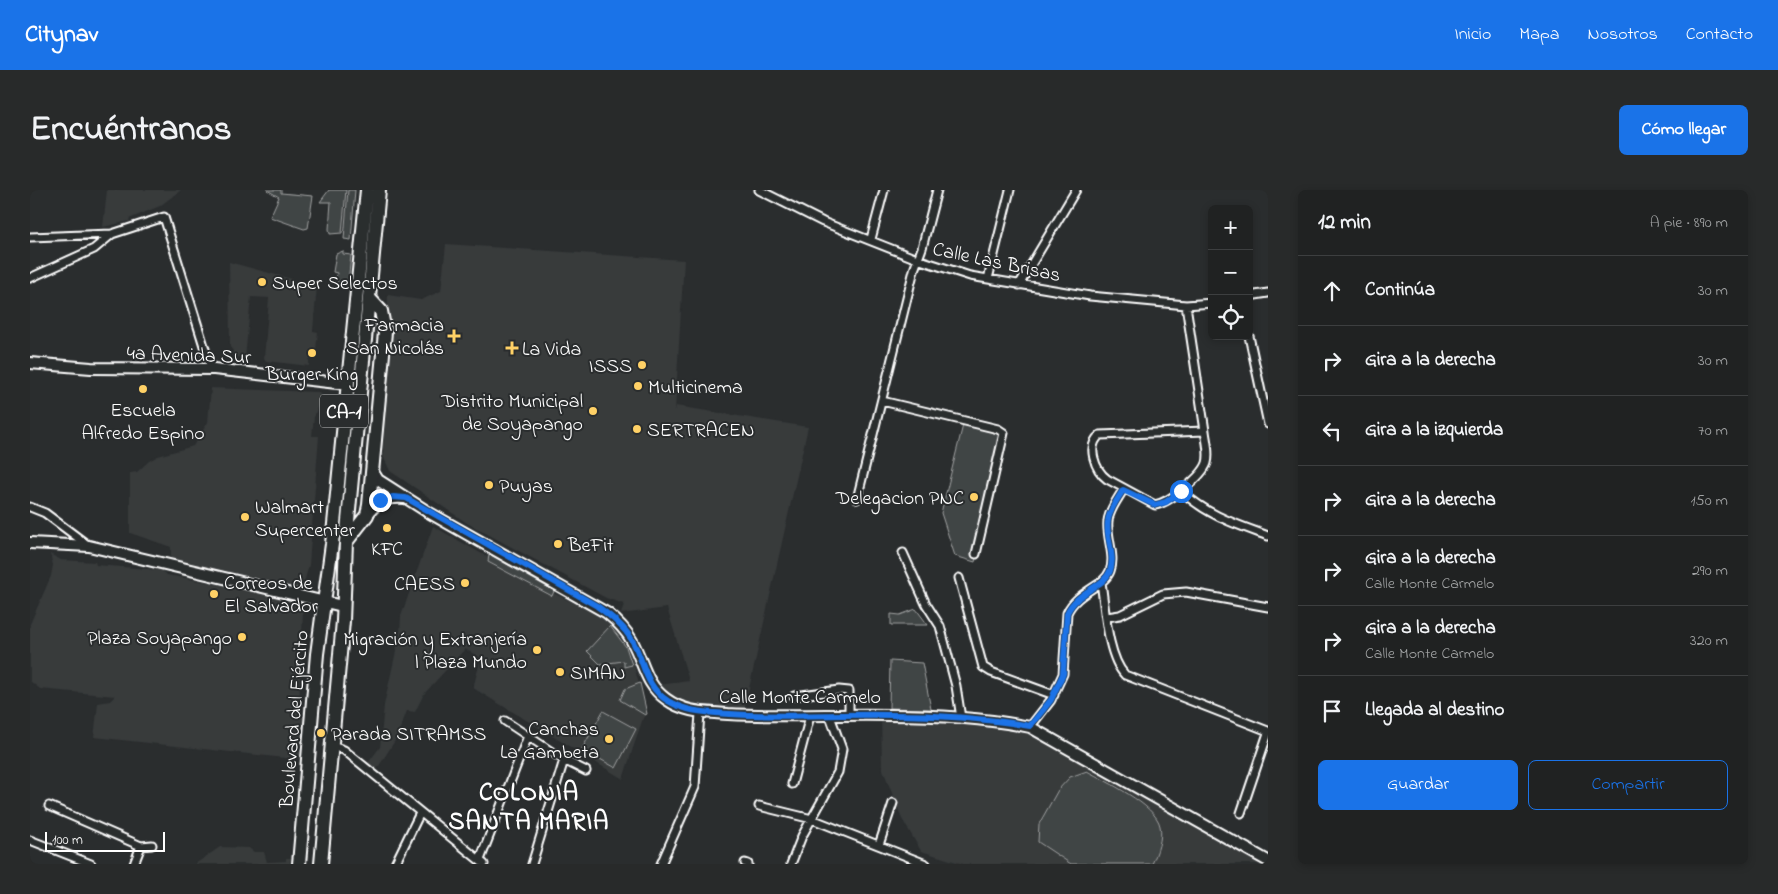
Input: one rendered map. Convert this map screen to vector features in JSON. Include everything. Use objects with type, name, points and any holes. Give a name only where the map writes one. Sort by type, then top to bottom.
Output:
[{"type":"highway","name":"Boulevard del Ejército","points":[[299,864],[306,760],[332,544],[346,384],[367,190]]},
{"type":"highway","name":"Boulevard del Ejército","points":[[321,864],[344,621],[346,542],[379,190]]},
{"type":"highway","points":[[346,542],[367,514],[373,472],[385,332],[381,311],[369,298]]},
{"type":"street","name":"Calle Las Brisas","points":[[760,190],[798,211],[916,259],[988,279],[1090,296],[1186,305],[1208,303]]},
{"type":"street","points":[[871,240],[884,190]]},
{"type":"street","points":[[857,499],[916,259],[922,248],[937,190]]},
{"type":"street","points":[[988,279],[1010,190]]},
{"type":"street","points":[[1019,285],[1076,190]]},
{"type":"street","points":[[30,237],[112,234],[161,217],[165,218],[209,362],[214,369]]},
{"type":"street","points":[[30,278],[94,250],[112,234]]},
{"type":"street","points":[[1253,295],[1268,293]]},
{"type":"street","points":[[1186,305],[1207,450],[1206,464],[1198,476],[1181,491],[1166,502],[1155,505],[1123,490],[1101,475],[1097,470],[1094,448],[1095,442],[1100,435],[1204,431]]},
{"type":"street","points":[[1250,340],[1268,421]]},
{"type":"street","name":"4a Avenida Sur","points":[[30,363],[91,368],[214,369],[346,384]]},
{"type":"street","points":[[882,401],[998,429],[1004,433],[976,554]]},
{"type":"street","name":"Calle Monte Carmelo","points":[[373,472],[378,480],[406,498],[608,613],[619,623],[632,641],[644,672],[658,692],[684,709],[700,713],[810,716],[891,715],[961,718],[1030,726],[1268,862]]},
{"type":"street","points":[[1030,726],[1054,695],[1063,674],[1067,613],[1076,599],[1101,582],[1110,572],[1112,566],[1108,518],[1123,490]]},
{"type":"street","points":[[1181,491],[1199,507],[1212,514],[1268,536]]},
{"type":"street","points":[[367,514],[380,500],[386,498],[406,498]]},
{"type":"street","points":[[30,507],[45,513],[89,546]]},
{"type":"street","points":[[30,543],[89,546],[338,605]]},
{"type":"street","points":[[903,553],[926,604],[940,626],[956,686],[961,718]]},
{"type":"street","points":[[959,578],[983,667],[990,672],[1054,695]]},
{"type":"street","points":[[1101,582],[1116,663],[1124,675],[1268,732],[1241,813]]},
{"type":"street","points":[[1107,618],[1120,615],[1163,594],[1186,592],[1268,607]]},
{"type":"street","points":[[794,696],[840,690],[849,691],[849,716]]},
{"type":"street","points":[[660,864],[695,787],[700,713]]},
{"type":"street","points":[[792,784],[810,716]]},
{"type":"street","points":[[791,864],[812,819],[838,772],[841,761],[842,749],[830,716]]},
{"type":"street","points":[[505,721],[564,760],[586,771]]},
{"type":"street","points":[[332,746],[344,750],[482,862],[528,736]]},
{"type":"street","points":[[532,864],[564,760]]},
{"type":"street","points":[[879,845],[893,804]]},
{"type":"street","points":[[49,806],[141,846],[152,846]]},
{"type":"street","points":[[759,806],[812,819],[926,864]]},
{"type":"street","points":[[395,864],[420,813]]},
{"type":"street","points":[[30,840],[92,864]]},
{"type":"street","points":[[134,864],[141,846]]},
{"type":"shaded area","points":[[107,190],[181,190],[160,206],[129,219],[130,221],[103,227]]},
{"type":"shaded area","points":[[267,190],[281,190],[281,193],[313,196],[308,228],[304,229],[270,217],[279,197]]},
{"type":"shaded area","points":[[329,190],[346,190],[342,233],[330,234],[331,202],[320,202]]},
{"type":"shaded area","points":[[348,190],[355,190],[351,240],[344,239]]},
{"type":"shaded area","points":[[446,244],[684,260],[675,411],[676,406],[808,427],[744,711],[688,706],[663,691],[658,685],[689,681],[667,608],[621,614],[624,604],[606,598],[467,523],[390,471],[383,456],[388,295],[421,300],[441,291]]},
{"type":"shaded area","points":[[343,251],[343,254],[351,255],[348,283],[335,282],[337,273],[333,272],[336,254]]},
{"type":"shaded area","points":[[229,262],[292,279],[296,284],[317,286],[313,331],[318,332],[315,359],[309,359],[309,366],[266,361],[264,358],[269,298],[251,297],[245,359],[232,356],[233,351],[230,347]]},
{"type":"shaded area","points":[[211,388],[318,392],[322,395],[314,417],[312,436],[319,436],[309,565],[304,583],[296,590],[292,591],[171,564],[171,547],[130,533],[130,473],[137,472],[158,456],[193,446],[208,422]]},
{"type":"shaded area","points":[[964,421],[1002,431],[1003,443],[975,562],[955,556],[941,513]]},
{"type":"shaded area","points":[[433,526],[542,588],[592,611],[617,631],[632,658],[647,714],[643,718],[623,779],[473,688],[481,658],[465,649],[424,694],[415,712],[407,711],[396,739],[374,774],[365,767],[380,747],[384,705],[400,633],[401,616]]},
{"type":"shaded area","points":[[50,554],[61,560],[95,562],[96,565],[162,570],[167,575],[281,595],[298,600],[303,611],[299,712],[307,713],[303,760],[94,737],[98,703],[110,701],[115,696],[40,689],[30,681],[30,624],[51,576],[53,565]]},
{"type":"shaded area","points":[[489,554],[554,591],[552,596],[488,562]]},
{"type":"shaded area","points":[[916,609],[928,625],[891,625],[891,614],[900,615]]},
{"type":"shaded area","points":[[610,626],[626,647],[632,665],[624,667],[624,661],[600,664],[587,651]]},
{"type":"shaded area","points":[[890,661],[922,663],[931,709],[889,708]]},
{"type":"shaded area","points":[[640,683],[647,714],[645,715],[620,700],[625,689]]},
{"type":"shaded area","name":"Canchas La Gambeta","points":[[603,711],[636,729],[616,768],[582,749]]},
{"type":"shaded area","points":[[881,715],[1030,727],[1268,864],[963,864],[921,851],[902,819],[882,767]]},
{"type":"shaded area","points":[[1087,771],[1129,794],[1156,818],[1160,826],[1161,835],[1158,850],[1152,864],[1071,864],[1038,842],[1039,824],[1058,790],[1070,777]]},
{"type":"shaded area","points":[[220,847],[249,848],[254,852],[264,852],[267,862],[286,861],[286,858],[291,858],[290,864],[195,864]]},
{"type":"place","name":"Super Selectos","points":[[262,282]]},
{"type":"place","name":"Farmacia San Nicolás","points":[[454,336]]},
{"type":"place","name":"La Vida","points":[[512,348]]},
{"type":"place","name":"Burger King","points":[[312,353]]},
{"type":"place","name":"ISSS","points":[[642,365]]},
{"type":"place","name":"Multicinema","points":[[638,386]]},
{"type":"place","name":"Escuela Alfredo Espino","points":[[143,389]]},
{"type":"place","name":"Distrito Municipal de Soyapango","points":[[593,411]]},
{"type":"place","name":"SERTRACEN","points":[[637,429]]},
{"type":"place","name":"Puyas","points":[[489,485]]},
{"type":"place","name":"Delegacion PNC","points":[[974,497]]},
{"type":"place","name":"Walmart Supercenter","points":[[245,517]]},
{"type":"place","name":"KFC","points":[[387,528]]},
{"type":"place","name":"BeFit","points":[[558,544]]},
{"type":"place","name":"CAESS","points":[[465,583]]},
{"type":"place","name":"Correos de El Salvador","points":[[214,594]]},
{"type":"place","name":"Plaza Soyapango","points":[[242,637]]},
{"type":"place","name":"Migración y Extranjería | Plaza Mundo","points":[[537,650]]},
{"type":"place","name":"SIMAN","points":[[560,672]]},
{"type":"place","name":"Parada SITRAMSS","points":[[321,733]]},
{"type":"place","name":"Canchas La Gambeta","points":[[609,739]]},
{"type":"district","name":"COLONIA SANTA MARIA","points":[[529,806]]},
{"type":"route","points":[[380,500],[393,497],[406,498],[608,613],[619,623],[632,641],[650,683],[667,700],[684,709],[700,713],[764,717],[891,715],[991,720],[1030,726],[1051,700],[1063,674],[1067,644],[1067,613],[1071,604],[1106,578],[1110,572],[1112,566],[1107,524],[1110,513],[1123,490],[1151,505],[1166,502],[1181,491]]}]
